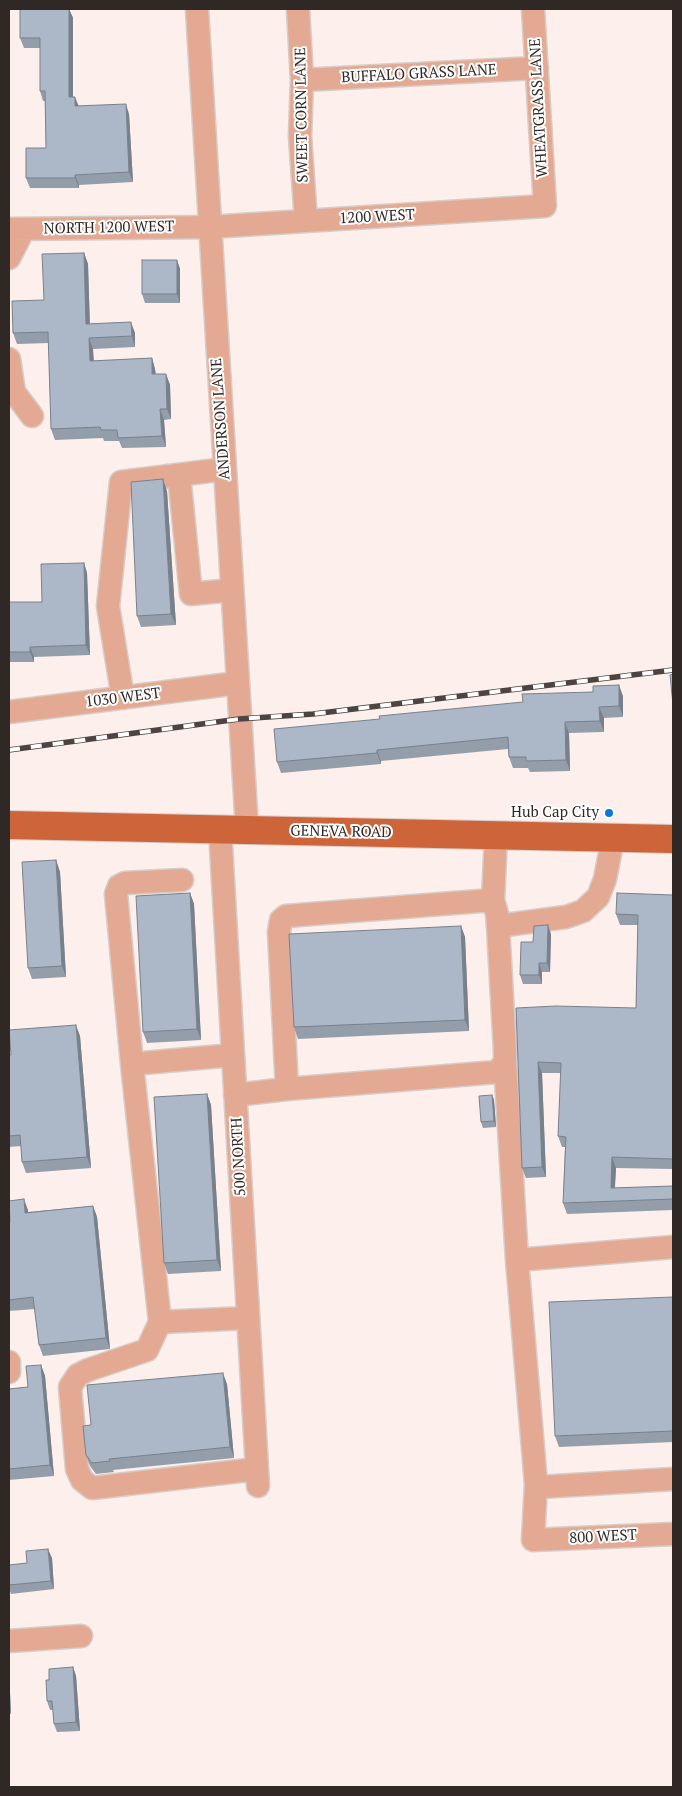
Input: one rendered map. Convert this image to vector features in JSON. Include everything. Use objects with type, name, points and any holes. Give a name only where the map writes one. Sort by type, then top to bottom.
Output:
[{"type":"main road","name":"GENEVA ROAD","points":[[9,825],[673,839]]},
{"type":"street","name":"ANDERSON LANE","points":[[197,9],[247,830]]},
{"type":"street","name":"SWEET CORN LANE","points":[[298,9],[302,80],[300,136],[306,221]]},
{"type":"street","name":"WHEATGRASS LANE","points":[[533,9],[545,206]]},
{"type":"street","name":"BUFFALO GRASS LANE","points":[[302,80],[537,68]]},
{"type":"street","name":"1200 WEST","points":[[209,227],[545,206]]},
{"type":"street","name":"NORTH 1200 WEST","points":[[16,229],[209,227]]},
{"type":"street","points":[[9,258],[16,229]]},
{"type":"street","points":[[9,359],[14,392],[32,416]]},
{"type":"street","points":[[123,698],[108,606],[121,482],[225,469]]},
{"type":"street","points":[[179,475],[191,594],[232,590]]},
{"type":"street","name":"1030 WEST","points":[[9,712],[238,683]]},
{"type":"street","name":"500 NORTH","points":[[160,1322],[147,1350],[88,1370],[78,1375],[70,1386],[77,1469],[82,1480],[92,1488],[258,1478],[220,829]]},
{"type":"street","points":[[496,835],[493,900],[498,926],[517,1260],[536,1484],[540,1487],[673,1479]]},
{"type":"street","points":[[498,926],[566,916],[583,911],[598,897],[605,879],[613,838]]},
{"type":"street","points":[[182,880],[125,883],[119,886],[116,894],[160,1322],[248,1318]]},
{"type":"street","points":[[287,1088],[279,932],[281,920],[286,916],[493,900]]},
{"type":"street","points":[[132,1064],[233,1055]]},
{"type":"street","points":[[235,1095],[287,1088],[497,1072],[505,1062]]},
{"type":"street","points":[[517,1260],[673,1247]]},
{"type":"street","points":[[9,1362],[9,1372]]},
{"type":"street","name":"800 WEST","points":[[536,1484],[533,1540],[673,1534]]},
{"type":"street","points":[[9,1641],[81,1636]]},
{"type":"building","points":[[20,9],[69,9],[69,97],[75,97],[75,106],[126,104],[129,172],[75,175],[75,178],[26,178],[26,148],[46,148],[45,91],[40,91],[40,38],[20,38]]},
{"type":"building","points":[[84,253],[86,324],[131,322],[132,336],[89,338],[90,361],[152,358],[152,374],[166,374],[167,409],[160,409],[162,436],[118,438],[117,430],[101,430],[100,427],[51,429],[48,332],[13,333],[12,301],[44,300],[42,254]]},
{"type":"building","points":[[142,260],[177,260],[177,294],[142,294]]},
{"type":"building","points":[[163,479],[171,614],[137,616],[131,482]]},
{"type":"building","points":[[84,563],[86,645],[30,647],[30,652],[9,652],[9,602],[42,602],[41,564]]},
{"type":"building","points":[[673,674],[673,705],[670,675]]},
{"type":"building","points":[[619,685],[619,706],[599,707],[600,721],[565,722],[566,760],[526,761],[526,757],[509,757],[508,737],[377,750],[377,753],[277,762],[274,729],[380,719],[379,716],[523,702],[522,694],[593,692],[593,686]]},
{"type":"building","points":[[56,860],[62,966],[28,968],[22,862]]},
{"type":"building","points":[[190,893],[197,1029],[143,1032],[136,896]]},
{"type":"building","points":[[617,893],[673,895],[673,1159],[612,1157],[611,1188],[673,1186],[673,1199],[563,1203],[566,1137],[558,1136],[561,1063],[538,1062],[542,1167],[522,1168],[516,1008],[556,1006],[636,1008],[638,915],[616,914]]},
{"type":"building","points":[[548,925],[547,963],[539,963],[539,975],[520,975],[521,942],[533,942],[534,926]]},
{"type":"building","points":[[461,926],[465,1020],[294,1027],[289,934]]},
{"type":"building","points":[[76,1025],[87,1157],[22,1162],[20,1135],[9,1136],[9,1055],[11,1055],[9,1030]]},
{"type":"building","points":[[207,1094],[217,1260],[164,1263],[154,1097]]},
{"type":"building","points":[[492,1095],[494,1121],[481,1122],[479,1096]]},
{"type":"building","points":[[24,1199],[25,1213],[93,1206],[106,1338],[39,1345],[33,1297],[9,1300],[9,1201]]},
{"type":"building","points":[[673,1297],[673,1431],[555,1436],[549,1302]]},
{"type":"building","points":[[41,1365],[50,1465],[9,1469],[9,1389],[28,1387],[26,1366]]},
{"type":"building","points":[[223,1373],[230,1447],[109,1459],[110,1461],[92,1463],[86,1455],[83,1426],[91,1425],[87,1385]]},
{"type":"building","points":[[48,1549],[51,1581],[9,1585],[9,1565],[27,1563],[26,1551]]},
{"type":"building","points":[[73,1667],[76,1722],[54,1724],[52,1701],[47,1701],[46,1680],[49,1680],[49,1669]]},
{"type":"railway","points":[[9,750],[239,719],[313,714],[673,670]]},
{"type":"place","name":"Hub Cap City","points":[[609,813]]}]
